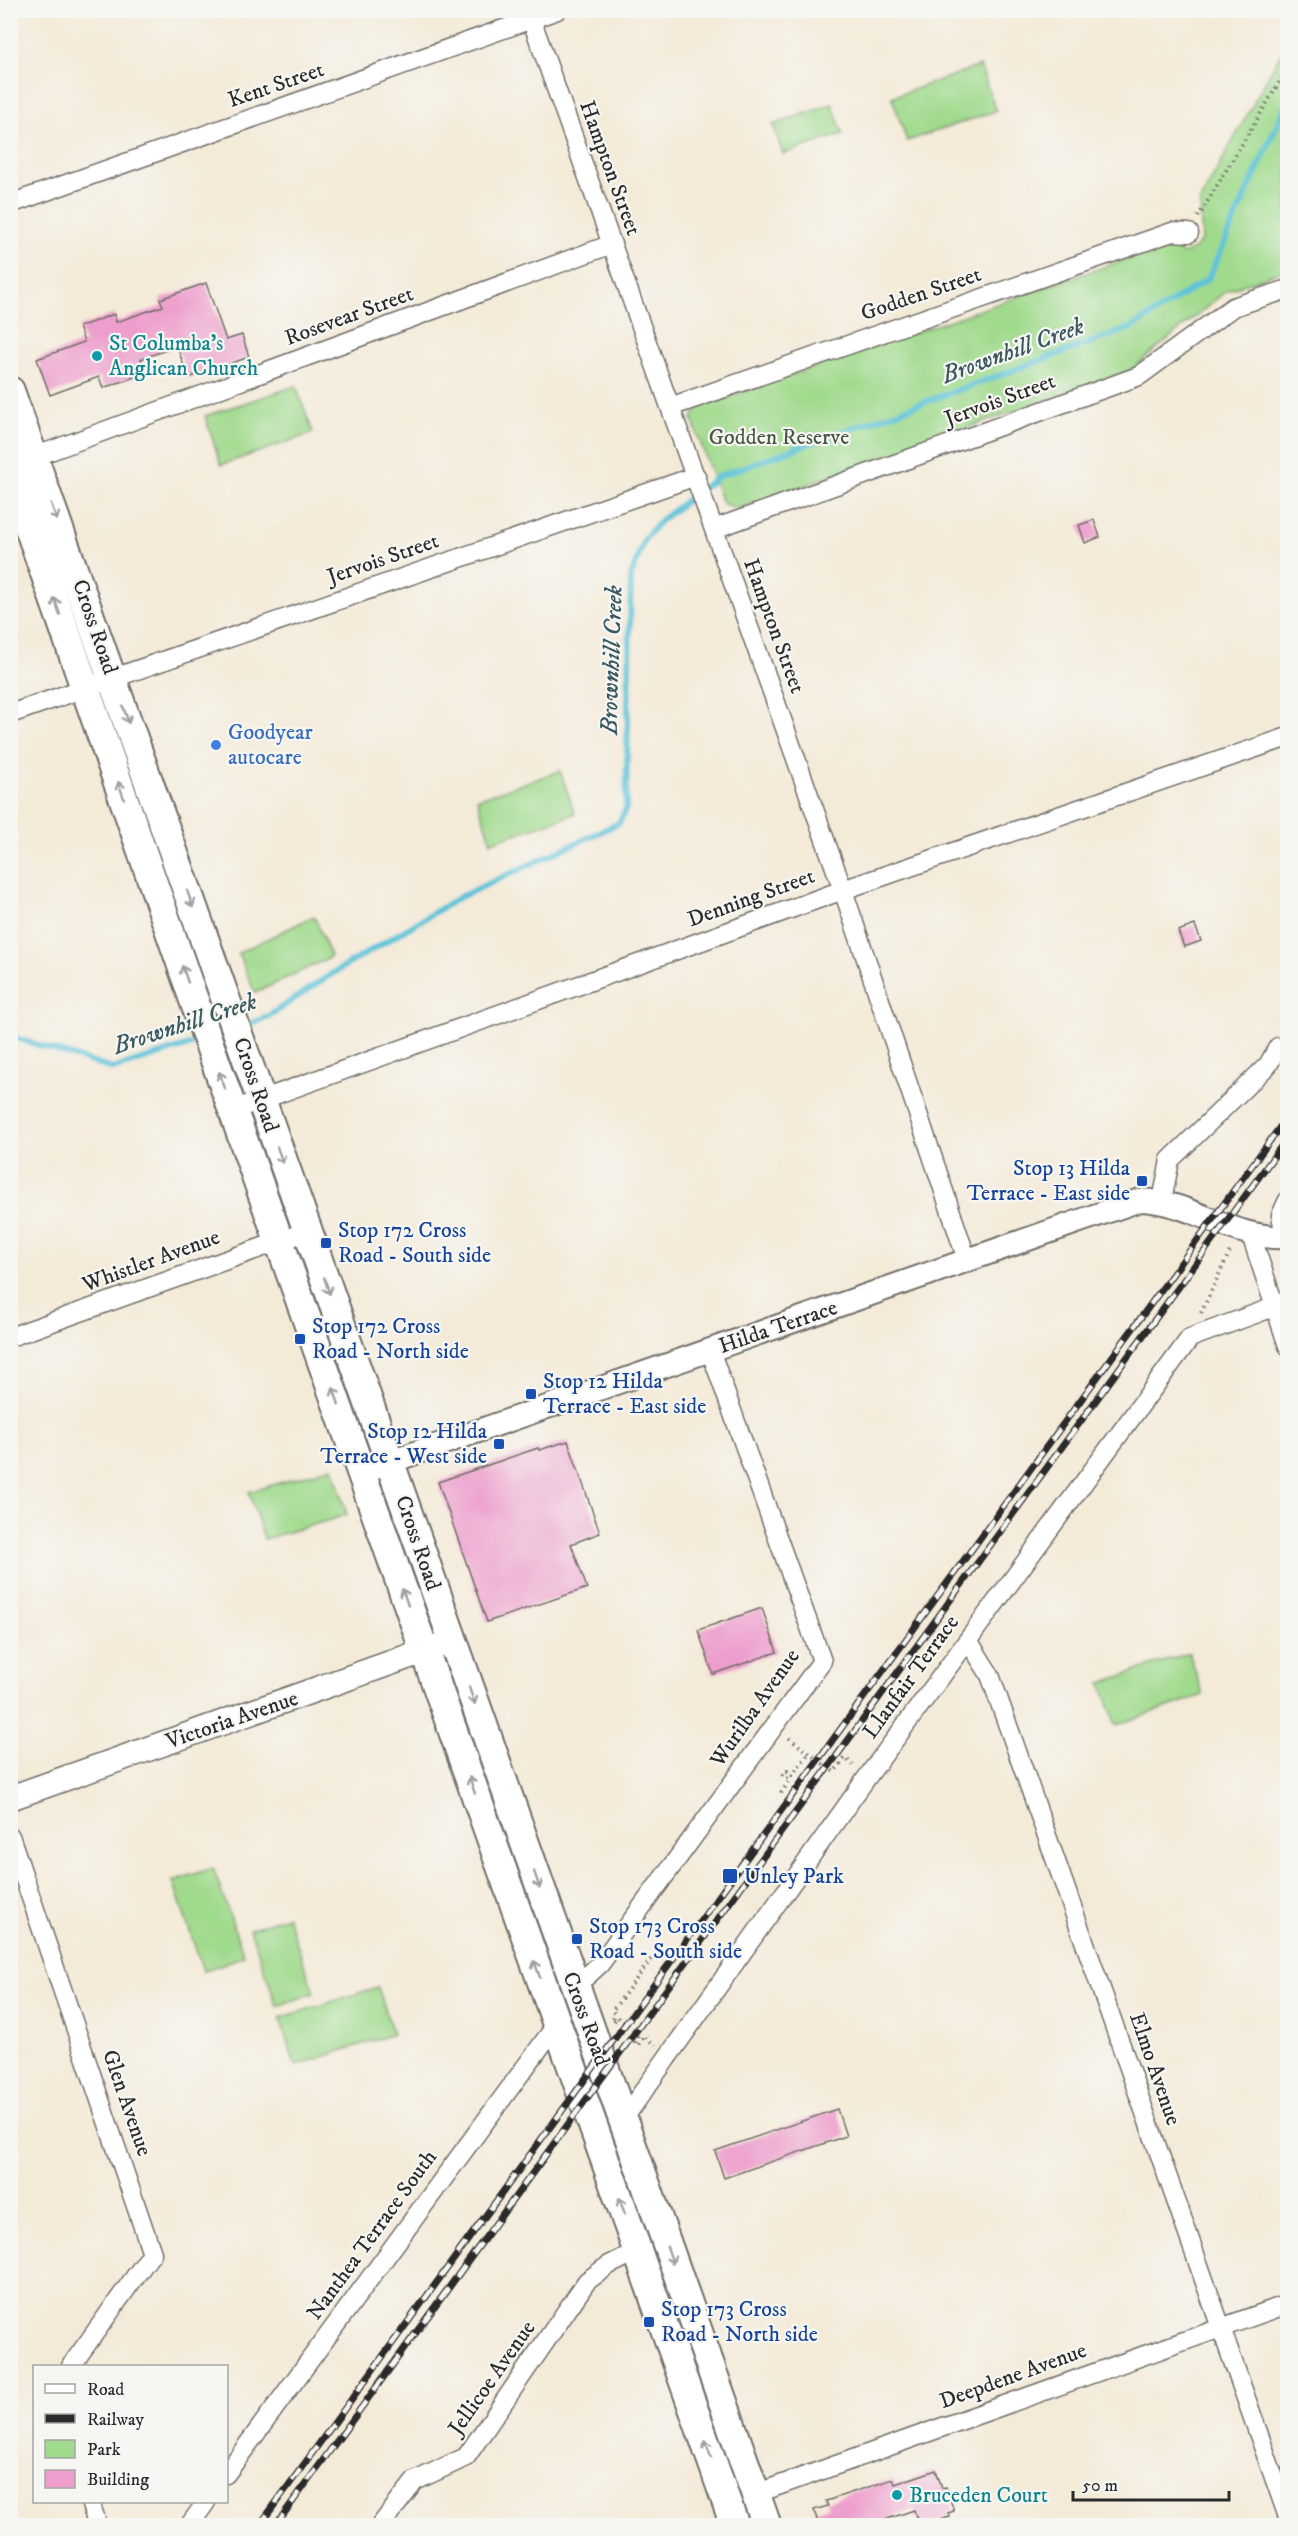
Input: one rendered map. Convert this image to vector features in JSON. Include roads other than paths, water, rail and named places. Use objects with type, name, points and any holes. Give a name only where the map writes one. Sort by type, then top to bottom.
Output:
[{"type":"highway","name":"Cross Road","points":[[10,391],[23,461],[113,679],[766,2526]]},
{"type":"highway","name":"Cross Road","points":[[10,473],[424,1652],[732,2515]]},
{"type":"highway","points":[[732,2515],[755,2494]]},
{"type":"main road","name":"Victoria Avenue","points":[[10,1797],[452,1641]]},
{"type":"street","name":"Kent Street","points":[[10,204],[530,15],[557,10]]},
{"type":"street","name":"Hampton Street","points":[[530,15],[843,890],[968,1260]]},
{"type":"street","name":"Godden Street","points":[[670,407],[1172,232],[1189,233]]},
{"type":"street","name":"Rosevear Street","points":[[23,461],[612,244]]},
{"type":"street","name":"Jervois Street","points":[[714,529],[1139,376],[1233,308],[1287,289]]},
{"type":"street","name":"Jervois Street","points":[[10,714],[699,485]]},
{"type":"street","name":"Denning Street","points":[[233,1110],[843,890],[1287,736]]},
{"type":"street","points":[[1162,1201],[1170,1160],[1268,1065],[1278,1047]]},
{"type":"street","name":"Hilda Terrace","points":[[362,1471],[1140,1200],[1162,1201],[1245,1234],[1286,1237]]},
{"type":"street","points":[[1286,1237],[1281,1215],[1287,1200]]},
{"type":"street","name":"Whistler Avenue","points":[[10,1337],[308,1230]]},
{"type":"street","points":[[1245,1234],[1287,1346]]},
{"type":"street","name":"Llanfair Terrace","points":[[622,2121],[868,1776],[1190,1338],[1274,1307]]},
{"type":"street","name":"Wurilba Avenue","points":[[573,1982],[587,1976],[600,1964],[822,1661],[710,1350]]},
{"type":"street","name":"Elmo Avenue","points":[[968,1640],[990,1675],[1287,2517]]},
{"type":"street","name":"Glen Avenue","points":[[10,1836],[152,2253],[71,2365]]},
{"type":"street","name":"Nanthea Terrace South","points":[[228,2471],[557,2024]]},
{"type":"street","name":"Jellicoe Avenue","points":[[380,2526],[415,2481],[466,2457],[587,2281],[609,2265],[638,2252]]},
{"type":"street","name":"Deepdene Avenue","points":[[755,2494],[1287,2304]]},
{"type":"street","points":[[90,2503],[98,2526]]},
{"type":"street","points":[[189,2526],[205,2503]]},
{"type":"waterway","name":"Brownhill Creek","points":[[242,1027],[267,1017],[330,975],[460,897],[619,823],[626,808],[631,576],[645,538],[661,520],[719,476],[1131,328],[1208,279],[1288,101]]},
{"type":"waterway","name":"Brownhill Creek","points":[[10,1036],[113,1069],[202,1041]]},
{"type":"railway","points":[[259,2526],[1288,1116]]},
{"type":"railway","points":[[275,2526],[1288,1137]]},
{"type":"place","name":"St Columba's Anglican Church","points":[[97,356]]},
{"type":"place","name":"Goodyear autocare","points":[[216,745]]},
{"type":"place","name":"Stop 13 Hilda Terrace - East side","points":[[1142,1181]]},
{"type":"place","name":"Stop 172 Cross Road - South side","points":[[326,1243]]},
{"type":"place","name":"Stop 172 Cross Road - North side","points":[[300,1339]]},
{"type":"place","name":"Stop 12 Hilda Terrace - East side","points":[[531,1394]]},
{"type":"place","name":"Stop 12 Hilda Terrace - West side","points":[[499,1444]]},
{"type":"place","name":"Unley Park","points":[[730,1876]]},
{"type":"place","name":"Stop 173 Cross Road - South side","points":[[577,1939]]},
{"type":"place","name":"Stop 173 Cross Road - North side","points":[[649,2322]]},
{"type":"place","name":"Bruceden Court","points":[[897,2495]]},
{"type":"park label","name":"Godden Reserve","points":[[779,437]]}]
